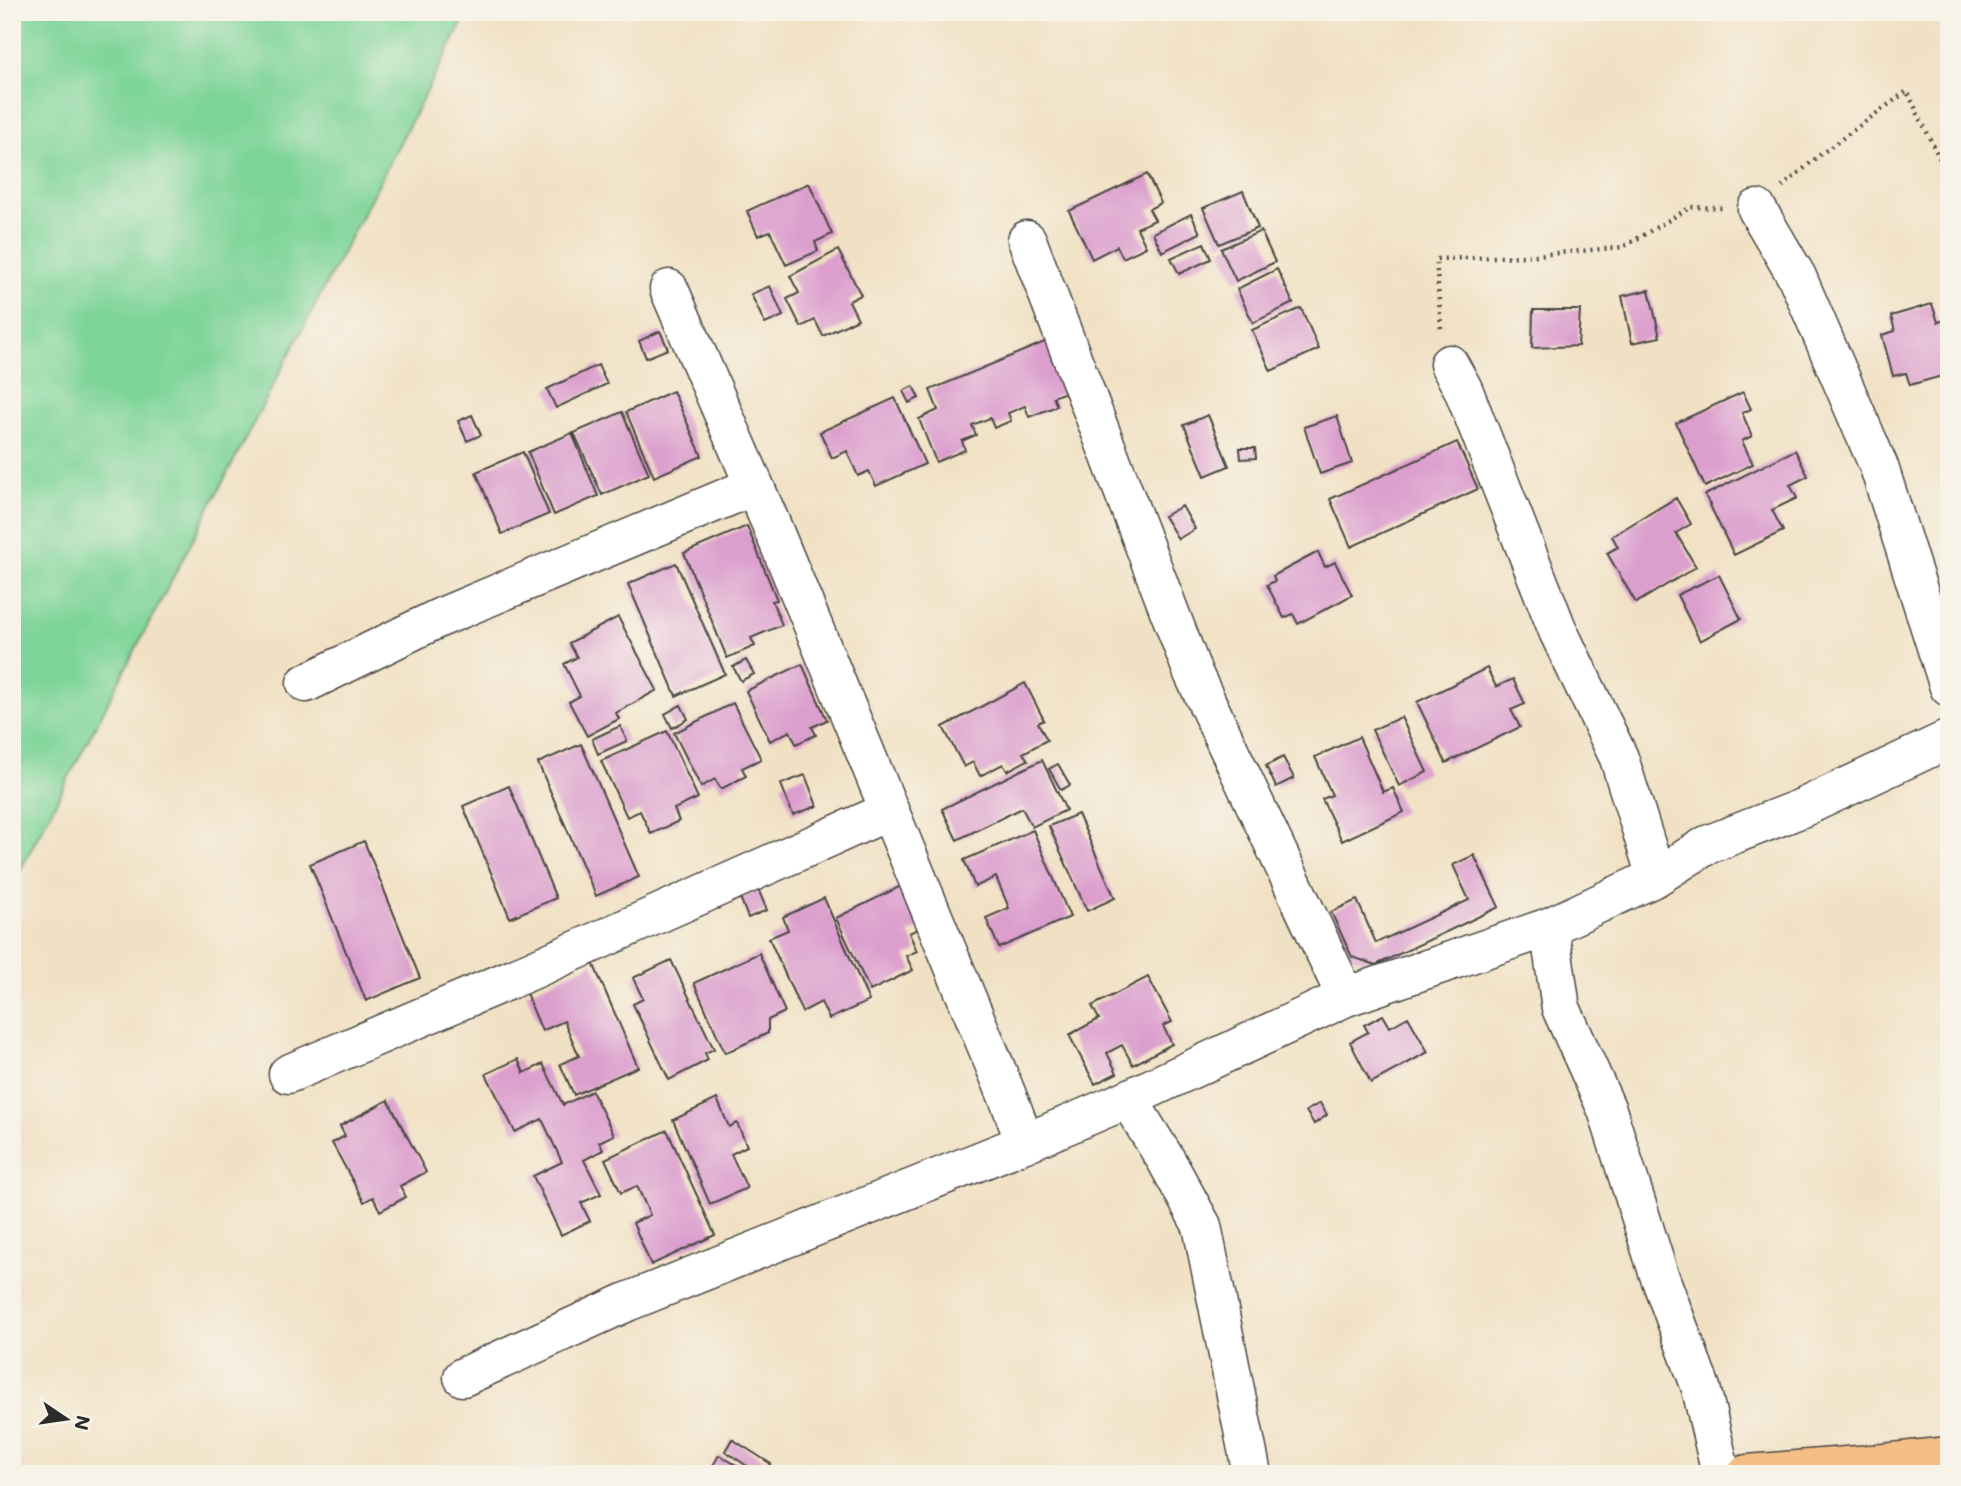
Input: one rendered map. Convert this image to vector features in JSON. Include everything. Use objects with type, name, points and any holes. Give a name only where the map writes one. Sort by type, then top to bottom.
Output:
[{"type":"main road","points":[[1747,1474],[1949,1455]]},
{"type":"street","points":[[1757,209],[1797,277],[1879,467],[1949,687]]},
{"type":"street","points":[[1027,240],[1193,673],[1346,997]]},
{"type":"street","points":[[669,289],[754,486],[1025,1143]]},
{"type":"street","points":[[1449,364],[1463,389],[1558,631],[1619,758],[1656,877]]},
{"type":"street","points":[[306,683],[439,618],[754,486]]},
{"type":"street","points":[[463,1377],[627,1303],[1128,1099],[1346,997],[1549,927],[1656,877],[1707,845],[1802,808],[1949,739]]},
{"type":"street","points":[[288,1074],[530,971],[889,811]]},
{"type":"street","points":[[1549,927],[1561,1008],[1607,1110],[1658,1272],[1701,1388],[1721,1474]]},
{"type":"street","points":[[1128,1099],[1166,1160],[1202,1226],[1252,1474]]},
{"type":"path","points":[[1449,364],[1441,329],[1436,259],[1526,256],[1623,247],[1691,207],[1757,209],[1821,154],[1907,91],[1949,178]]},
{"type":"green space","points":[[12,12],[468,12],[12,886]]},
{"type":"building","points":[[1147,174],[1161,203],[1149,209],[1155,220],[1137,228],[1146,247],[1123,258],[1117,246],[1092,259],[1069,211]]},
{"type":"building","points":[[809,183],[832,234],[815,242],[818,251],[786,265],[770,231],[758,236],[747,211]]},
{"type":"building","points":[[1243,191],[1258,228],[1219,244],[1203,208]]},
{"type":"building","points":[[1191,214],[1200,233],[1162,252],[1153,233]]},
{"type":"building","points":[[1261,231],[1275,262],[1236,281],[1221,249]]},
{"type":"building","points":[[1204,243],[1211,259],[1179,274],[1171,258]]},
{"type":"building","points":[[838,250],[861,295],[849,301],[858,319],[823,336],[815,320],[801,327],[787,299],[799,293],[790,276]]},
{"type":"building","points":[[1277,269],[1293,303],[1253,323],[1237,289]]},
{"type":"building","points":[[770,286],[783,316],[765,324],[751,294]]},
{"type":"building","points":[[1649,290],[1660,337],[1632,343],[1622,296]]},
{"type":"building","points":[[1932,304],[1938,322],[1949,319],[1949,374],[1910,385],[1906,373],[1893,376],[1882,335],[1895,331],[1891,316]]},
{"type":"building","points":[[1301,308],[1319,349],[1271,371],[1252,330]]},
{"type":"building","points":[[1533,310],[1580,310],[1578,346],[1532,348]]},
{"type":"building","points":[[660,331],[668,349],[646,358],[639,341]]},
{"type":"building","points":[[1047,341],[1068,391],[1053,397],[1057,406],[1029,417],[1025,406],[1008,413],[1011,421],[994,428],[990,418],[972,425],[976,435],[962,441],[965,450],[936,462],[919,419],[938,410],[930,390]]},
{"type":"building","points":[[598,365],[607,384],[556,408],[547,389]]},
{"type":"building","points":[[913,386],[919,398],[909,403],[903,391]]},
{"type":"building","points":[[673,391],[702,456],[654,477],[626,412]]},
{"type":"building","points":[[1743,392],[1751,409],[1742,413],[1752,436],[1742,441],[1753,464],[1705,487],[1676,423]]},
{"type":"building","points":[[895,398],[925,464],[876,486],[869,471],[858,476],[847,451],[832,458],[820,432]]},
{"type":"building","points":[[622,412],[649,474],[602,495],[574,433]]},
{"type":"building","points":[[472,415],[481,435],[467,441],[458,421]]},
{"type":"building","points":[[1208,415],[1229,466],[1205,476],[1184,425]]},
{"type":"building","points":[[1337,416],[1352,463],[1320,474],[1304,427]]},
{"type":"building","points":[[572,433],[598,496],[554,515],[528,452]]},
{"type":"building","points":[[1457,442],[1478,489],[1351,547],[1330,499]]},
{"type":"building","points":[[1240,448],[1255,448],[1256,458],[1241,459]]},
{"type":"building","points":[[1795,450],[1808,476],[1790,485],[1797,498],[1772,510],[1783,531],[1734,555],[1705,495]]},
{"type":"building","points":[[523,452],[549,514],[502,534],[476,472]]},
{"type":"building","points":[[1676,498],[1691,524],[1676,533],[1696,567],[1636,603],[1607,553],[1618,547],[1612,536]]},
{"type":"building","points":[[1182,506],[1195,529],[1178,539],[1164,516]]},
{"type":"building","points":[[747,526],[777,600],[772,601],[782,625],[751,638],[755,646],[727,658],[684,553]]},
{"type":"building","points":[[1318,552],[1325,567],[1335,562],[1352,595],[1298,624],[1293,614],[1284,618],[1267,585],[1275,581],[1273,576]]},
{"type":"building","points":[[676,563],[725,674],[676,696],[628,584]]},
{"type":"building","points":[[1719,575],[1741,619],[1700,641],[1677,595]]},
{"type":"building","points":[[618,617],[657,690],[616,713],[619,719],[587,736],[569,702],[580,696],[564,664],[577,657],[569,643]]},
{"type":"building","points":[[746,660],[754,674],[741,681],[733,667]]},
{"type":"building","points":[[802,664],[827,720],[812,727],[816,735],[796,744],[790,731],[770,741],[746,691]]},
{"type":"building","points":[[1487,668],[1496,687],[1513,679],[1525,704],[1511,710],[1520,727],[1446,763],[1417,702]]},
{"type":"building","points":[[1025,683],[1044,720],[1038,723],[1047,740],[1023,753],[1028,760],[1007,771],[1003,764],[980,776],[973,762],[964,767],[943,727]]},
{"type":"building","points":[[733,703],[761,759],[742,768],[746,776],[721,789],[715,779],[701,787],[674,733]]},
{"type":"building","points":[[681,705],[688,719],[672,728],[665,714]]},
{"type":"building","points":[[1401,717],[1427,772],[1399,786],[1372,730]]},
{"type":"building","points":[[620,726],[627,741],[598,754],[592,739]]},
{"type":"building","points":[[667,731],[698,798],[674,809],[679,821],[651,834],[640,811],[627,817],[601,761]]},
{"type":"building","points":[[1359,737],[1383,792],[1393,788],[1404,812],[1342,841],[1322,799],[1332,795],[1315,757]]},
{"type":"building","points":[[581,744],[639,877],[596,896],[538,763]]},
{"type":"building","points":[[1283,757],[1294,778],[1276,787],[1266,766]]},
{"type":"building","points":[[1042,760],[1066,810],[1032,827],[1022,808],[957,840],[942,809]]},
{"type":"building","points":[[1058,764],[1070,785],[1061,790],[1049,769]]},
{"type":"building","points":[[805,775],[817,806],[793,815],[781,784]]},
{"type":"building","points":[[509,786],[556,898],[510,918],[463,806]]},
{"type":"building","points":[[1078,814],[1115,898],[1087,911],[1049,826]]},
{"type":"building","points":[[1033,830],[1070,917],[999,948],[986,918],[1009,908],[996,877],[975,887],[964,860]]},
{"type":"building","points":[[364,841],[420,978],[366,1001],[310,864]]},
{"type":"building","points":[[1474,855],[1499,907],[1376,965],[1352,957],[1331,912],[1357,900],[1376,943],[1469,900],[1453,865]]},
{"type":"building","points":[[905,884],[925,926],[909,933],[917,951],[906,956],[913,970],[870,991],[836,918]]},
{"type":"building","points":[[758,889],[767,910],[748,918],[740,897]]},
{"type":"building","points":[[824,898],[869,1001],[829,1019],[821,1002],[802,1012],[769,938],[788,930],[783,917]]},
{"type":"building","points":[[759,953],[785,1012],[768,1020],[768,1033],[725,1053],[694,983]]},
{"type":"building","points":[[671,960],[714,1049],[705,1053],[708,1060],[669,1080],[633,1004],[643,999],[633,978]]},
{"type":"building","points":[[593,963],[638,1067],[574,1095],[560,1064],[579,1056],[564,1021],[542,1031],[526,993]]},
{"type":"building","points":[[1148,977],[1172,1022],[1163,1026],[1172,1044],[1133,1065],[1122,1045],[1107,1053],[1117,1073],[1095,1084],[1069,1035],[1099,1019],[1092,1006]]},
{"type":"building","points":[[1383,1015],[1390,1027],[1408,1017],[1428,1052],[1371,1083],[1350,1042],[1368,1032],[1364,1025]]},
{"type":"building","points":[[518,1059],[524,1073],[543,1064],[563,1105],[592,1091],[614,1135],[599,1142],[603,1150],[584,1160],[601,1194],[581,1203],[590,1221],[561,1235],[533,1176],[562,1162],[542,1119],[515,1132],[486,1074]]},
{"type":"building","points":[[717,1099],[729,1127],[737,1123],[747,1146],[731,1154],[747,1188],[710,1204],[673,1120]]},
{"type":"building","points":[[388,1100],[426,1172],[400,1186],[406,1197],[380,1211],[373,1197],[364,1202],[332,1143],[345,1136],[340,1126]]},
{"type":"building","points":[[1320,1103],[1327,1115],[1314,1124],[1306,1111]]},
{"type":"building","points":[[667,1130],[715,1235],[651,1265],[633,1223],[650,1215],[637,1186],[621,1193],[605,1159]]},
{"type":"building","points":[[732,1439],[771,1464],[764,1474],[759,1474],[725,1451]]},
{"type":"building","points":[[719,1455],[752,1474],[708,1474]]}]
